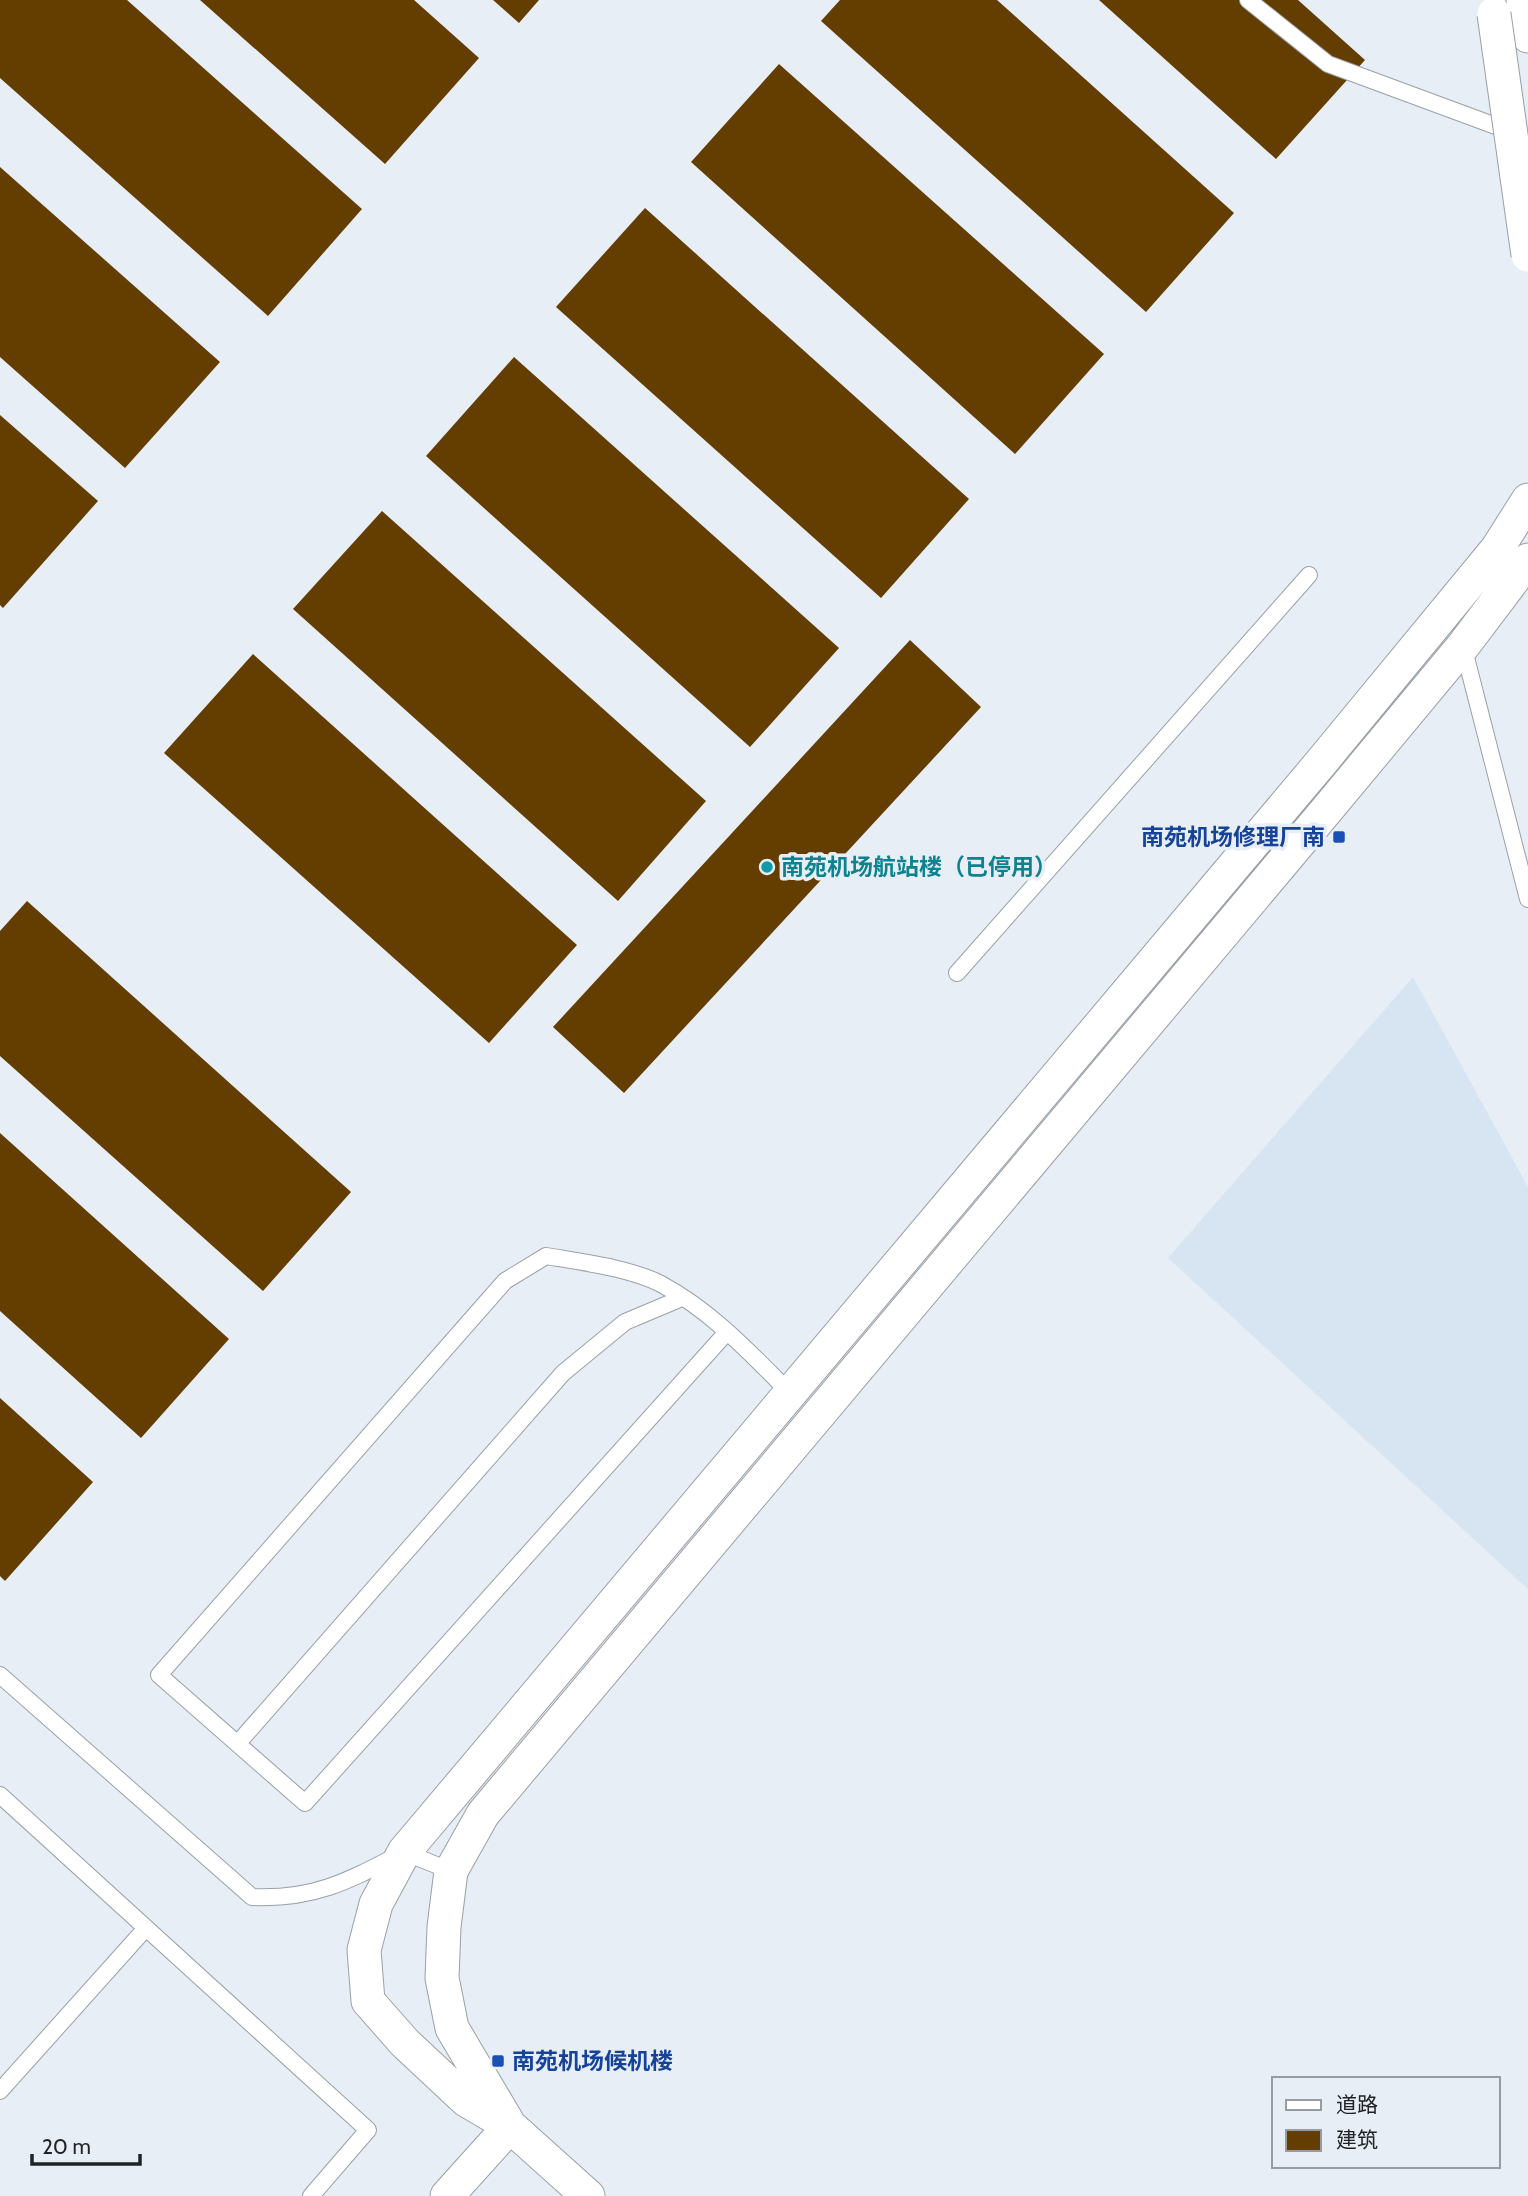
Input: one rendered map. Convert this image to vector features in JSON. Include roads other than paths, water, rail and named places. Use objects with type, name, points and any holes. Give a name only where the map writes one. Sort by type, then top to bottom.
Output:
[{"type":"street","points":[[1503,4],[1528,36]]},
{"type":"street","points":[[1503,4],[1528,256]]},
{"type":"street","points":[[588,2196],[510,2126],[466,2100],[405,2043],[368,2001],[364,1950],[376,1904],[404,1852],[792,1394],[1497,549],[1528,500]]},
{"type":"street","points":[[510,2126],[452,2028],[442,1978],[444,1927],[451,1871],[483,1814],[1463,646],[1528,560]]},
{"type":"street","points":[[447,2196],[510,2126]]},
{"type":"lane","points":[[1248,0],[1328,64],[1528,136]]},
{"type":"lane","points":[[957,973],[1309,575]]},
{"type":"lane","points":[[1463,646],[1528,899]]},
{"type":"lane","points":[[727,1332],[304,1803],[159,1675],[505,1281],[546,1256],[594,1265],[659,1283],[712,1316],[816,1419]]},
{"type":"lane","points":[[238,1743],[563,1373],[625,1322],[682,1298]]},
{"type":"lane","points":[[0,1675],[252,1897],[287,1899],[344,1884],[404,1852],[451,1871]]},
{"type":"lane","points":[[0,1795],[368,2130],[311,2196]]},
{"type":"lane","points":[[0,2091],[146,1928]]},
{"type":"place","name":"南苑机场修理厂南","points":[[1339,837]]},
{"type":"place","name":"南苑机场航站楼（已停用）","points":[[767,867]]},
{"type":"place","name":"南苑机场候机楼","points":[[498,2061]]}]
